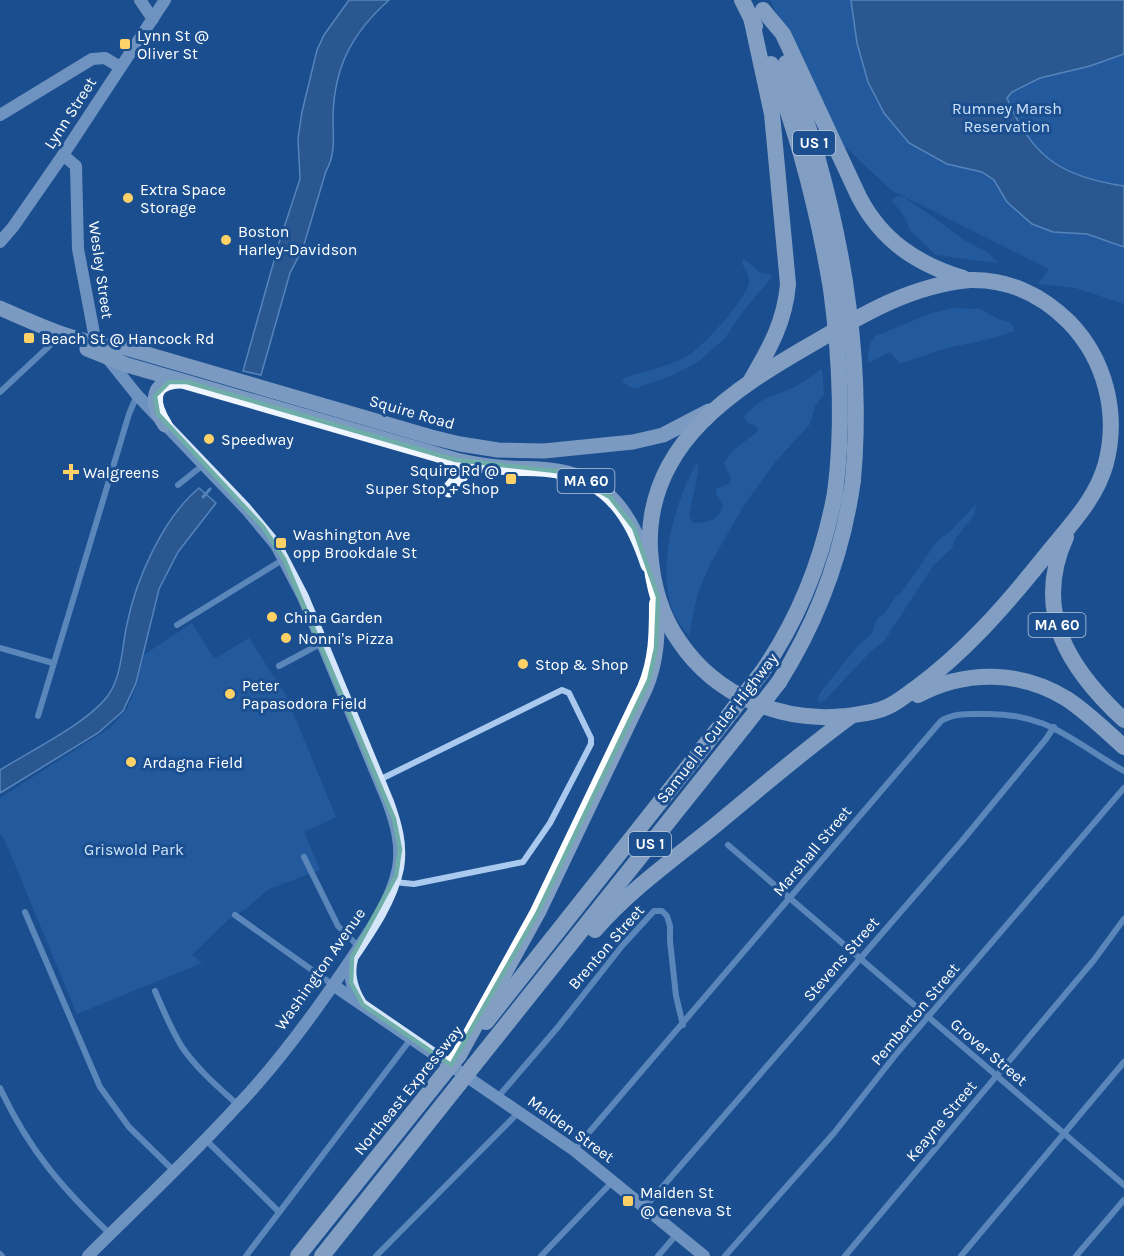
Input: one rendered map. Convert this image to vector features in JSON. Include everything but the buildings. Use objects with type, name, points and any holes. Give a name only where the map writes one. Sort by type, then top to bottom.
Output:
[{"type":"highway","name":"Samuel R. Cutler Highway","points":[[545,947],[762,672],[789,629],[810,584],[826,536],[840,454],[838,285],[833,218],[812,136],[786,64],[757,9],[742,0]]},
{"type":"highway","points":[[757,9],[783,34],[860,197],[877,226],[916,260],[970,280]]},
{"type":"highway","points":[[748,385],[776,336],[784,311],[788,284],[772,114],[757,9]]},
{"type":"highway","name":"MA 60","points":[[719,406],[822,338],[890,301],[931,286],[970,280],[989,280],[1025,291],[1048,304],[1083,339],[1100,370],[1110,405],[1110,444],[1100,481],[1064,542],[1056,566],[1052,595],[1055,620],[1077,668],[1096,692],[1124,720]]},
{"type":"highway","name":"Samuel R. Cutler Highway","points":[[557,961],[779,682],[807,633],[842,539],[853,480],[856,402],[852,333],[838,285]]},
{"type":"highway","points":[[459,1055],[537,912],[645,688],[655,657],[657,593],[651,562],[650,535],[653,510],[661,483],[671,461],[699,423],[719,406]]},
{"type":"highway","points":[[889,707],[921,684],[967,643],[1019,587],[1080,513]]},
{"type":"highway","name":"MA 60","points":[[657,593],[670,627],[685,650],[705,672],[729,690],[755,704],[783,713],[815,717],[852,715],[889,707],[936,686],[960,679],[994,676],[1023,680],[1047,688],[1069,700],[1124,747]]},
{"type":"highway","points":[[557,961],[590,936],[614,910],[659,870],[852,715]]},
{"type":"highway","name":"Northeast Expressway","points":[[298,1256],[545,947]]},
{"type":"highway","name":"US 1","points":[[322,1256],[557,961]]},
{"type":"main road","name":"MA 60","points":[[0,308],[101,350]]},
{"type":"main road","name":"Squire Road","points":[[101,350],[126,348],[445,441],[498,450],[544,451],[644,440],[673,431],[719,406]]},
{"type":"main road","name":"Squire Road","points":[[101,350],[187,382],[442,456],[482,465],[557,470],[580,478],[599,489],[620,506],[631,522],[657,593]]},
{"type":"main road","points":[[165,425],[155,407],[155,396],[159,388],[169,382],[187,382]]},
{"type":"main road","points":[[448,490],[463,473],[482,465]]},
{"type":"street","points":[[141,0],[153,19]]},
{"type":"street","name":"Lynn Street","points":[[0,242],[63,155],[165,0]]},
{"type":"street","points":[[0,115],[92,59],[105,58],[120,67]]},
{"type":"street","name":"Wesley Street","points":[[63,155],[73,161],[76,166],[78,249],[101,350]]},
{"type":"street","points":[[0,392],[61,335]]},
{"type":"street","name":"Washington Avenue","points":[[88,1256],[205,1139],[267,1072],[356,952],[385,903],[394,882],[399,860],[398,835],[379,780],[303,597],[284,559],[263,527],[137,395],[101,350]]},
{"type":"street","points":[[38,716],[129,414],[137,395]]},
{"type":"street","points":[[178,485],[203,465]]},
{"type":"street","points":[[177,625],[284,559]]},
{"type":"street","points":[[279,666],[322,643]]},
{"type":"street","points":[[0,648],[53,663]]},
{"type":"street","points":[[379,780],[561,691],[569,693],[590,735],[591,744],[550,823],[523,862],[414,884],[394,882]]},
{"type":"street","name":"Marshall Street","points":[[574,1150],[941,721],[959,715],[1006,714],[1035,720],[1054,727],[1096,756],[1124,771]]},
{"type":"street","name":"Stevens Street","points":[[645,1207],[962,841],[1054,727]]},
{"type":"street","name":"Pemberton Street","points":[[725,1256],[834,1133],[928,1018],[1124,788]]},
{"type":"street","name":"Grover Street","points":[[728,845],[1124,1185]]},
{"type":"street","points":[[304,857],[335,922],[356,952],[350,971],[351,983],[356,996],[363,1005]]},
{"type":"street","name":"Brenton Street","points":[[498,1097],[558,1027],[622,946],[654,911],[662,911],[669,922],[676,996],[683,1025]]},
{"type":"street","points":[[25,912],[100,1087],[129,1127],[173,1170]]},
{"type":"street","name":"Malden Street","points":[[234,915],[363,1005],[409,1041],[498,1097],[574,1150],[704,1256]]},
{"type":"street","name":"Keayne Street","points":[[845,1256],[1094,960],[1124,919]]},
{"type":"street","points":[[155,991],[183,1048],[203,1072],[238,1105]]},
{"type":"street","points":[[246,1256],[409,1041]]},
{"type":"street","points":[[961,1256],[1124,1062]]},
{"type":"street","points":[[0,1088],[27,1138],[53,1176],[110,1234]]},
{"type":"street","points":[[376,1256],[519,1112]]},
{"type":"street","points":[[205,1139],[279,1212]]},
{"type":"street","points":[[540,1256],[613,1180]]},
{"type":"street","points":[[1077,1256],[1124,1200]]},
{"type":"street","points":[[658,1256],[678,1233]]},
{"type":"highlighted area","points":[[169,382],[187,382],[456,460],[565,472],[610,497],[634,528],[658,597],[656,648],[649,680],[538,912],[451,1065],[363,1005],[351,983],[352,957],[396,876],[400,849],[394,819],[284,559],[263,527],[158,414],[155,396]]},
{"type":"green space","name":"Rumney Marsh Reservation","points":[[770,0],[1124,0],[1124,304],[1076,288],[1038,284],[1049,269],[891,190],[843,145]]},
{"type":"green space","points":[[897,196],[904,197],[962,239],[988,253],[998,263],[936,255],[911,231],[892,200]]},
{"type":"green space","points":[[743,258],[761,273],[772,277],[743,311],[725,338],[698,362],[673,375],[636,388],[622,382],[624,378],[686,357],[712,335],[746,291],[749,279]]},
{"type":"green space","points":[[953,308],[980,309],[1000,320],[1010,322],[1014,327],[1013,331],[900,363],[890,352],[868,363],[870,345],[876,336],[932,313]]},
{"type":"green space","points":[[822,368],[824,395],[815,406],[810,424],[776,461],[746,502],[710,564],[698,592],[689,635],[676,618],[669,597],[666,574],[672,526],[688,481],[697,463],[698,472],[689,516],[693,523],[708,521],[716,517],[723,505],[716,494],[716,489],[729,484],[731,479],[724,463],[732,451],[758,429],[747,423],[744,417],[763,400],[790,389]]},
{"type":"green space","points":[[976,504],[974,515],[955,539],[952,548],[933,566],[884,641],[870,652],[825,700],[819,703],[818,698],[821,692],[860,643],[871,635],[877,619],[902,592],[938,540],[951,531]]},
{"type":"green space","name":"Griswold Park","points":[[192,623],[214,659],[249,638],[286,696],[336,817],[304,832],[320,870],[269,889],[229,919],[192,955],[202,963],[77,1014],[0,833],[0,798],[110,728],[127,709],[136,687],[144,655]]},
{"type":"shaded area","points":[[349,0],[389,0],[355,38],[341,67],[334,99],[331,158],[303,248],[290,273],[261,375],[243,371],[279,243],[300,179],[298,138],[317,50],[324,35]]},
{"type":"shaded area","points":[[851,0],[1124,0],[1124,54],[1090,66],[1040,78],[1012,92],[1007,98],[1027,135],[1051,161],[1083,177],[1124,186],[1124,247],[1087,234],[1053,232],[1032,224],[1007,202],[994,180],[982,172],[947,164],[909,143],[884,113],[868,82],[857,43]]},
{"type":"shaded area","points":[[199,488],[216,503],[178,552],[159,589],[136,683],[123,711],[98,733],[0,793],[0,770],[74,725],[100,705],[109,694],[117,678],[131,606],[144,569],[163,532],[186,501]]},
{"type":"waterway","points":[[203,497],[210,489]]},
{"type":"place","name":"Lynn St @ Oliver St","points":[[125,44]]},
{"type":"place","name":"Extra Space Storage","points":[[128,198]]},
{"type":"place","name":"Boston Harley-Davidson","points":[[226,240]]},
{"type":"place","name":"Beach St @ Hancock Rd","points":[[29,338]]},
{"type":"place","name":"Speedway","points":[[209,439]]},
{"type":"place","name":"Walgreens","points":[[71,472]]},
{"type":"place","name":"Squire Rd @ Super Stop + Shop","points":[[511,479]]},
{"type":"place","name":"Washington Ave opp Brookdale St","points":[[281,543]]},
{"type":"place","name":"China Garden","points":[[272,617]]},
{"type":"place","name":"Nonni's Pizza","points":[[286,638]]},
{"type":"place","name":"Stop & Shop","points":[[523,664]]},
{"type":"place","name":"Peter Papasodora Field","points":[[230,694]]},
{"type":"place","name":"Ardagna Field","points":[[131,762]]},
{"type":"place","name":"Malden St @ Geneva St","points":[[628,1201]]}]
